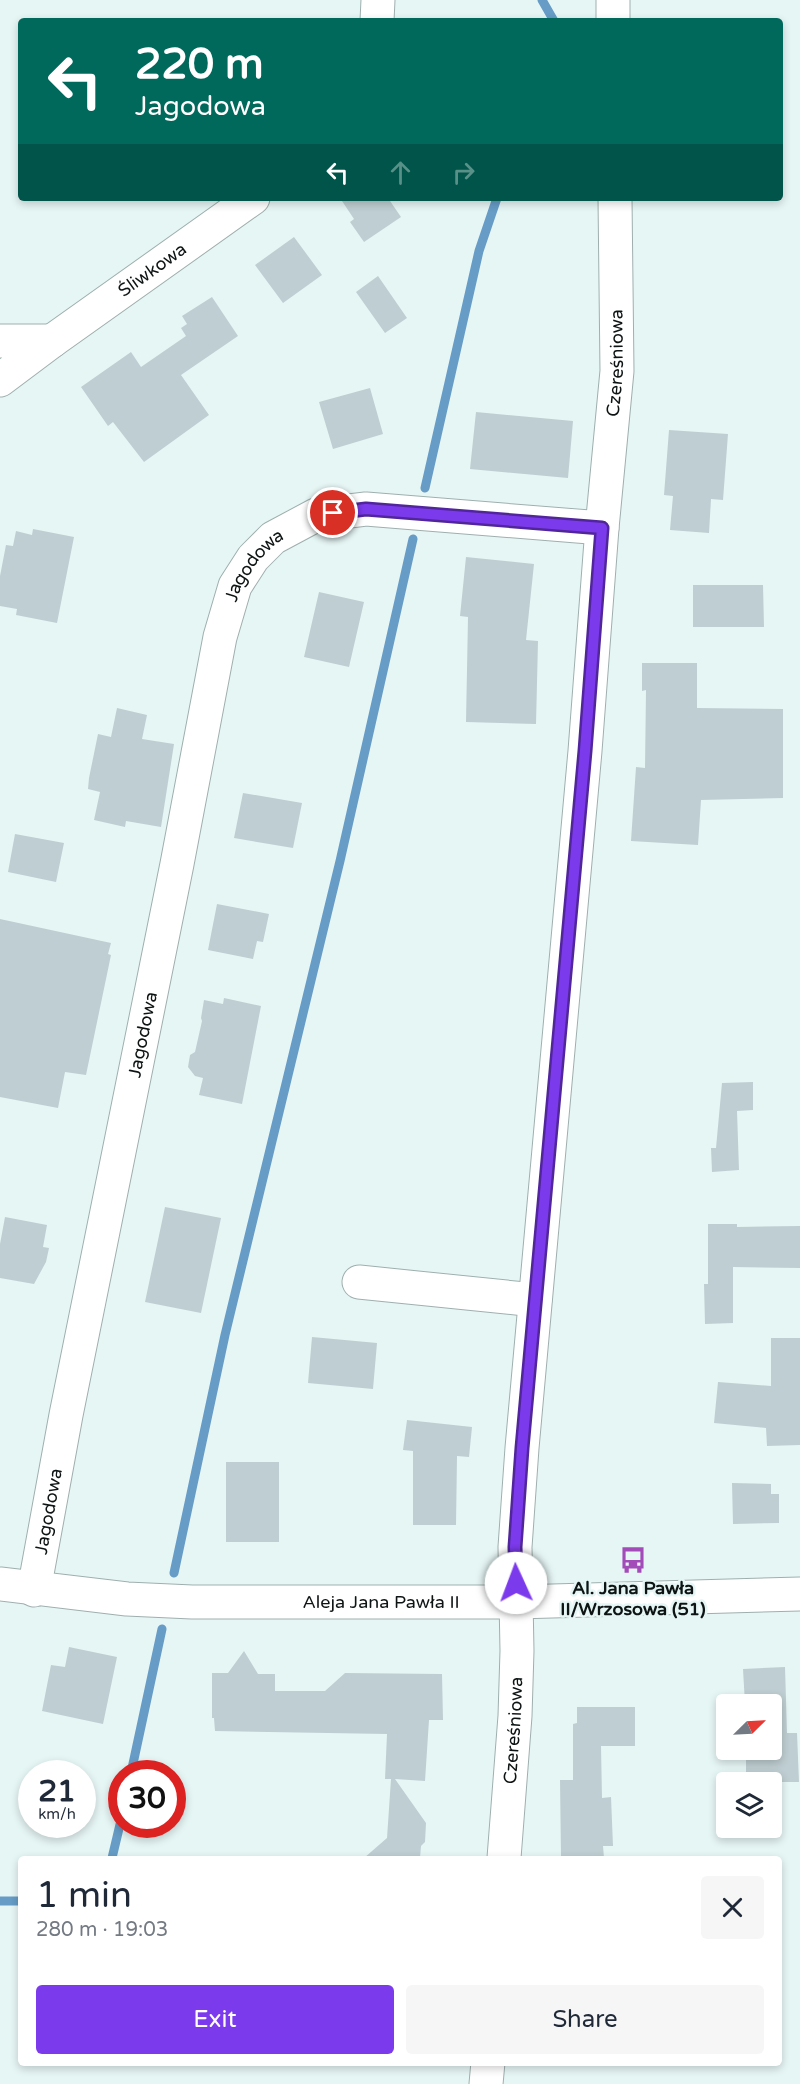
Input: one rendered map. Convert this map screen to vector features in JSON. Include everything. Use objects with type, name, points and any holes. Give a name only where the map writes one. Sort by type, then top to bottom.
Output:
[{"type":"street","points":[[376,18],[378,0]]},
{"type":"street","points":[[613,0],[613,18]]},
{"type":"street","name":"Śliwkowa","points":[[0,380],[249,201]]},
{"type":"street","name":"Czereśniowa","points":[[602,528],[617,371],[615,201]]},
{"type":"street","points":[[0,341],[52,341]]},
{"type":"street","name":"Jagodowa","points":[[33,1590],[220,637],[235,586],[253,558],[273,538],[316,515],[366,509],[602,528]]},
{"type":"street","points":[[516,1602],[515,1547],[585,751],[602,528]]},
{"type":"street","points":[[359,1282],[535,1300]]},
{"type":"street","name":"Aleja Jana Pawła II","points":[[0,1584],[33,1590],[127,1599],[192,1602],[516,1602],[800,1594]]},
{"type":"street","name":"Czereśniowa","points":[[504,1856],[515,1716],[516,1602]]},
{"type":"street","points":[[486,2084],[488,2066]]},
{"type":"building","points":[[342,201],[390,201],[401,217],[364,242],[350,222],[354,219]]},
{"type":"building","points":[[294,237],[322,275],[283,303],[255,265]]},
{"type":"building","points":[[378,276],[407,318],[385,333],[356,292]]},
{"type":"building","points":[[212,297],[238,336],[181,375],[209,415],[144,462],[113,422],[108,426],[81,387],[131,352],[141,367],[186,336],[181,328],[187,324],[182,316]]},
{"type":"building","points":[[370,388],[383,434],[333,449],[319,402]]},
{"type":"building","points":[[476,412],[573,421],[568,478],[470,469]]},
{"type":"building","points":[[669,430],[728,434],[723,500],[711,499],[709,533],[670,530],[673,496],[664,495]]},
{"type":"building","points":[[33,529],[74,537],[57,623],[16,615],[17,609],[0,606],[0,576],[6,545],[13,546],[16,531],[32,535]]},
{"type":"building","points":[[466,557],[534,564],[526,640],[538,641],[536,724],[466,722],[468,617],[460,616]]},
{"type":"building","points":[[693,585],[763,585],[764,627],[693,627]]},
{"type":"building","points":[[319,592],[364,602],[349,667],[304,657]]},
{"type":"building","points":[[642,663],[697,663],[697,708],[783,709],[783,798],[701,800],[698,845],[631,841],[636,767],[645,768],[646,690],[642,691]]},
{"type":"building","points":[[117,708],[147,715],[142,739],[174,744],[161,827],[126,821],[125,827],[94,820],[100,792],[88,789],[98,734],[111,737]]},
{"type":"building","points":[[243,793],[302,803],[293,848],[234,838]]},
{"type":"building","points":[[15,834],[64,843],[56,882],[8,872]]},
{"type":"building","points":[[217,904],[269,914],[263,942],[257,941],[253,959],[208,950]]},
{"type":"building","points":[[0,919],[111,943],[108,954],[111,955],[86,1075],[65,1072],[58,1108],[0,1097]]},
{"type":"building","points":[[224,998],[261,1006],[242,1104],[199,1095],[203,1078],[195,1076],[188,1067],[190,1055],[195,1052],[204,1000],[223,1004]]},
{"type":"building","points":[[753,1082],[753,1110],[737,1111],[739,1170],[712,1172],[711,1148],[716,1148],[722,1083]]},
{"type":"building","points":[[165,1207],[221,1218],[201,1313],[145,1302]]},
{"type":"building","points":[[5,1217],[47,1225],[43,1247],[49,1248],[46,1262],[34,1284],[0,1278],[0,1244]]},
{"type":"building","points":[[708,1224],[737,1224],[737,1227],[800,1226],[800,1268],[733,1267],[733,1323],[705,1324],[704,1284],[708,1284]]},
{"type":"building","points":[[312,1337],[377,1343],[373,1389],[308,1383]]},
{"type":"building","points":[[771,1338],[800,1338],[800,1445],[767,1446],[766,1428],[714,1423],[718,1382],[771,1386]]},
{"type":"building","points":[[407,1420],[472,1427],[469,1457],[457,1456],[456,1525],[413,1525],[413,1451],[403,1450]]},
{"type":"building","points":[[226,1462],[279,1462],[279,1542],[226,1542]]},
{"type":"building","points":[[732,1483],[771,1484],[771,1494],[779,1494],[779,1523],[733,1524]]},
{"type":"building","points":[[69,1647],[117,1657],[103,1724],[42,1711],[51,1665],[65,1667]]},
{"type":"building","points":[[244,1651],[258,1674],[275,1674],[275,1691],[325,1691],[345,1673],[442,1674],[443,1720],[429,1720],[425,1781],[395,1779],[426,1823],[425,1842],[421,1846],[420,1856],[366,1856],[387,1838],[391,1779],[385,1779],[387,1734],[215,1731],[214,1718],[212,1718],[212,1673],[228,1673]]},
{"type":"building","points":[[785,1667],[787,1733],[797,1733],[799,1782],[782,1782],[782,1772],[746,1772],[746,1760],[782,1760],[782,1694],[744,1694],[743,1669]]},
{"type":"building","points":[[577,1707],[635,1707],[635,1746],[601,1746],[602,1798],[611,1797],[613,1846],[603,1846],[604,1856],[561,1856],[560,1780],[573,1780],[573,1724],[577,1723]]},
{"type":"waterway","points":[[542,0],[552,18]]},
{"type":"waterway","points":[[425,488],[479,251],[496,201]]},
{"type":"waterway","points":[[174,1573],[225,1335],[340,861],[413,539]]},
{"type":"waterway","points":[[134,1760],[162,1629]]},
{"type":"waterway","points":[[112,1856],[117,1838]]},
{"type":"waterway","points":[[0,1901],[18,1901]]},
{"type":"place","name":"Al. Jana Pawła II/Wrzosowa (51)","points":[[633,1560]]},
{"type":"route","points":[[333,513],[366,509],[602,528],[585,751],[522,1448],[515,1547],[516,1583]]}]
